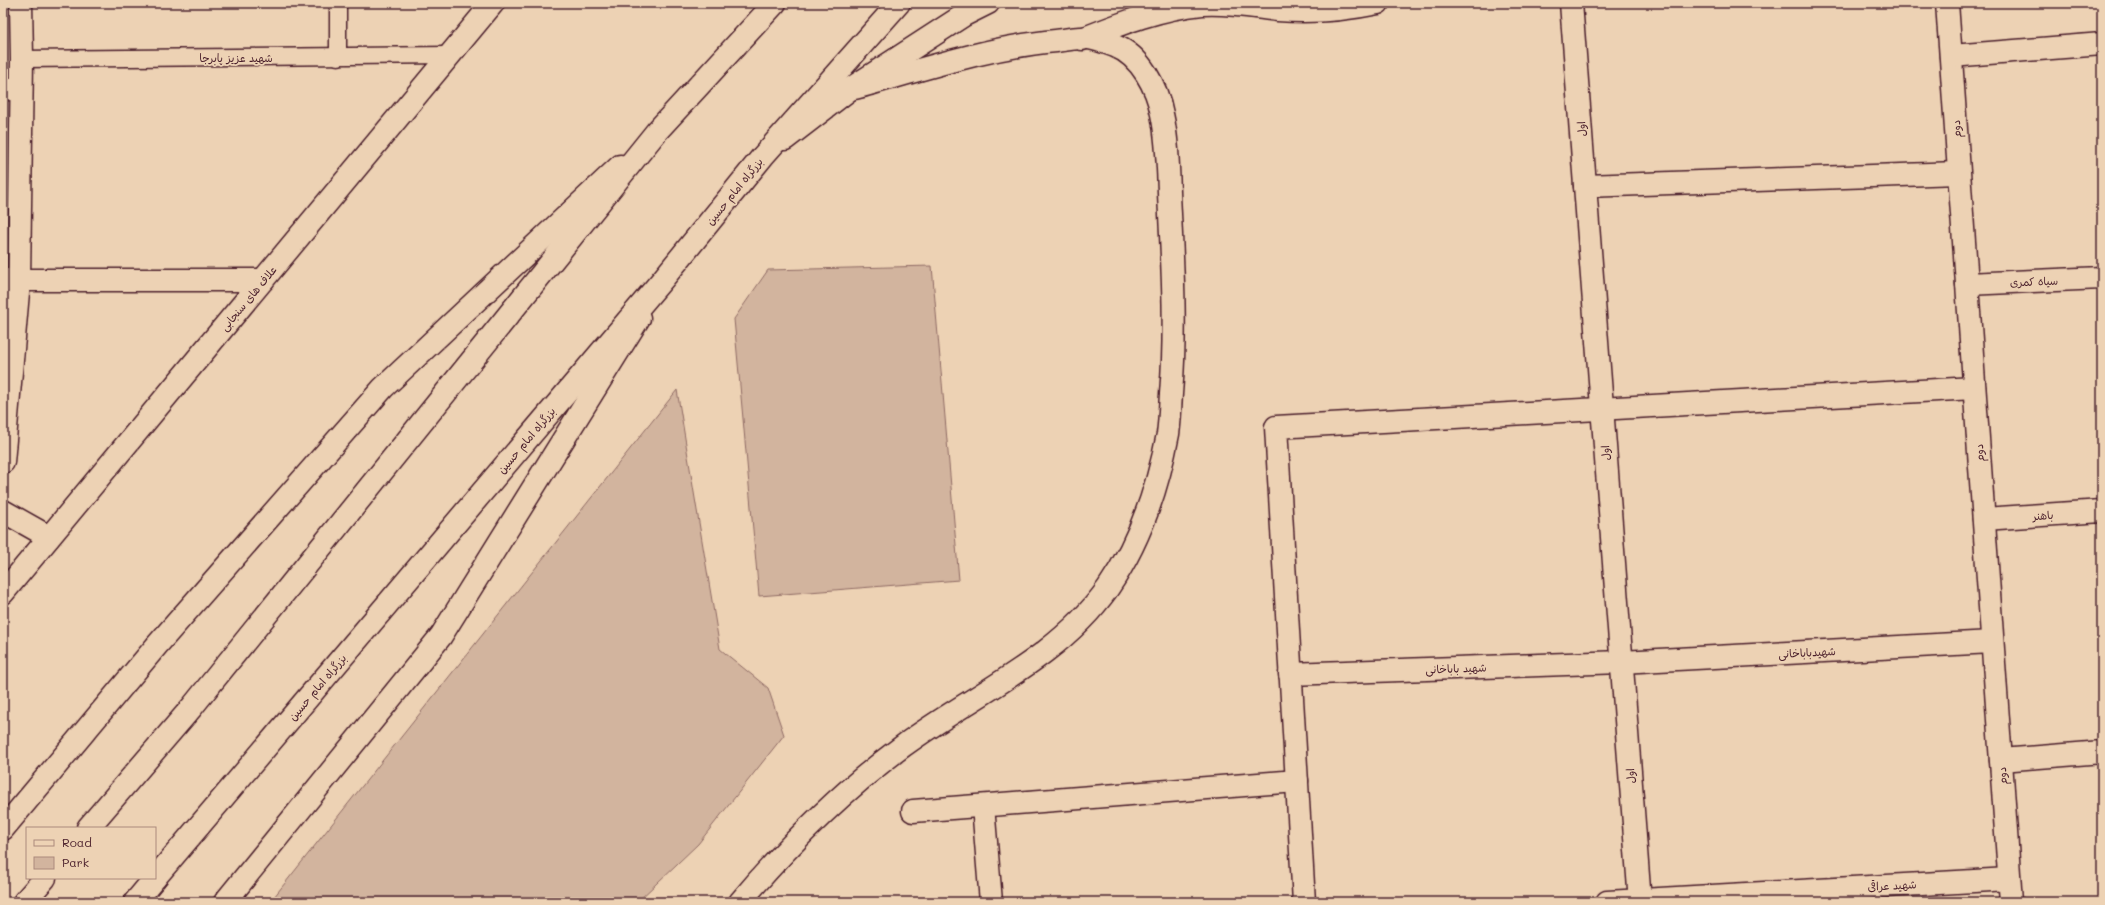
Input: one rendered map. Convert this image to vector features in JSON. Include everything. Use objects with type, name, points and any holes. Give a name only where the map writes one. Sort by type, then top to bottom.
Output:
[{"type":"main road","points":[[3,462],[11,281],[12,89],[22,59],[21,3]]},
{"type":"main road","name":"علاف های سنجابی","points":[[3,593],[493,3]]},
{"type":"main road","points":[[89,827],[192,707],[658,131],[776,3]]},
{"type":"main road","name":"بزرگراه امام حسین","points":[[156,877],[663,279],[763,156],[899,3]]},
{"type":"main road","points":[[763,156],[850,89],[964,15],[988,3]]},
{"type":"main road","points":[[1081,39],[1141,17],[1202,4],[1239,5],[1313,12],[1342,10],[1378,3]]},
{"type":"main road","name":"اول","points":[[1571,3],[1640,901]]},
{"type":"main road","name":"دوم","points":[[1947,3],[2011,902]]},
{"type":"main road","points":[[740,902],[768,868],[833,802],[904,745],[1034,661],[1087,614],[1108,587],[1125,560],[1147,512],[1168,432],[1174,363],[1173,279],[1166,156],[1162,114],[1153,87],[1140,63],[1118,46],[1088,38],[1039,42],[982,54],[850,89]]},
{"type":"main road","points":[[1950,56],[2102,44]]},
{"type":"main road","points":[[3,829],[158,644],[383,388],[658,131]]},
{"type":"main road","points":[[1585,186],[1958,173]]},
{"type":"main road","name":"سیاه کمری","points":[[1967,284],[2102,278]]},
{"type":"main road","points":[[225,902],[441,636],[663,279]]},
{"type":"main road","points":[[11,281],[263,280]]},
{"type":"main road","points":[[1304,902],[1276,427],[1974,388]]},
{"type":"main road","name":"باهنر","points":[[1984,519],[2102,511]]},
{"type":"main road","points":[[3,512],[49,538]]},
{"type":"main road","name":"شهیدباباخانی","points":[[1621,662],[1992,642]]},
{"type":"main road","name":"شهید باباخانی","points":[[1290,674],[1621,662]]},
{"type":"main road","points":[[2000,760],[2102,752]]},
{"type":"main road","points":[[913,811],[1297,781]]},
{"type":"main road","points":[[983,806],[991,902]]},
{"type":"main road","points":[[24,902],[44,879]]},
{"type":"main road","name":"بزرگراه امام حسین","points":[[134,902],[154,879]]},
{"type":"main road","name":"شهید عراقی","points":[[1607,902],[2009,879]]},
{"type":"lane","points":[[338,3],[338,57]]},
{"type":"lane","name":"شهید عزیز پابرجا","points":[[22,59],[450,55]]},
{"type":"green space","points":[[932,266],[959,580],[759,596],[734,319],[768,270]]},
{"type":"green space","points":[[677,390],[720,649],[768,688],[784,735],[698,844],[637,902],[270,902]]}]
